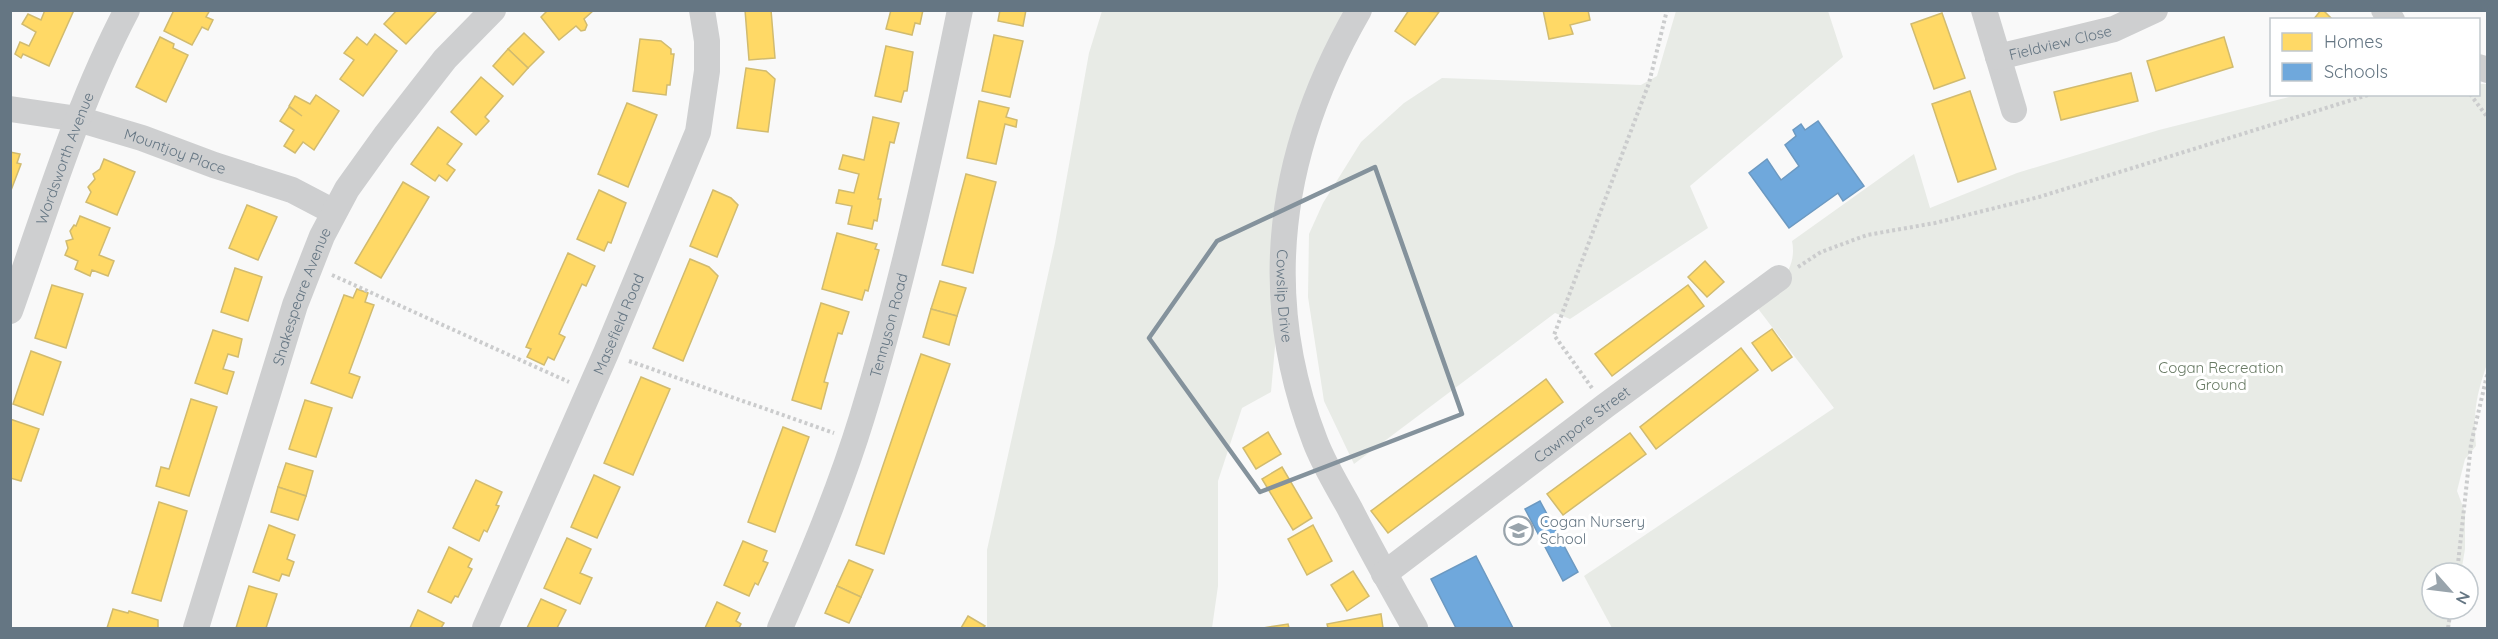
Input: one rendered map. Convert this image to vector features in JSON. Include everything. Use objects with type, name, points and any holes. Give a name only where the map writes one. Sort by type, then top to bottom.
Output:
[{"type":"street","name":"Wordsworth Avenue","points":[[10,311],[78,119],[103,56],[127,10]]},
{"type":"street","name":"Shakespeare Avenue","points":[[196,628],[256,428],[309,265],[334,212],[378,145],[418,92],[445,59],[493,10]]},
{"type":"street","name":"Masefield Road","points":[[485,628],[606,352],[698,132],[707,70],[707,41],[702,10]]},
{"type":"street","name":"Tennyson Road","points":[[780,628],[855,441],[908,247],[960,10]]},
{"type":"street","name":"Cowslip Drive","points":[[1359,10],[1313,108],[1290,187],[1282,256],[1283,313],[1296,385],[1315,442],[1415,628]]},
{"type":"street","name":"Fieldview Close","points":[[1984,10],[2014,110]]},
{"type":"street","name":"Fieldview Close","points":[[1998,57],[2114,29],[2155,10]]},
{"type":"street","name":"Mountjoy Place","points":[[10,109],[78,119],[142,138],[214,165],[292,190],[334,212]]},
{"type":"street","name":"Cawnpore Street","points":[[1384,574],[1605,406],[1779,278]]},
{"type":"path","points":[[1605,406],[1554,335],[1645,94],[1667,10]]},
{"type":"path","points":[[1779,278],[1821,252],[1843,242],[2039,197],[2365,96]]},
{"type":"path","points":[[2471,96],[2487,118]]},
{"type":"path","points":[[309,265],[589,391]]},
{"type":"path","points":[[606,352],[855,441]]},
{"type":"path","points":[[2458,561],[2471,444],[2487,371]]},
{"type":"highlighted area","points":[[1375,167],[1462,414],[1260,492],[1149,338],[1217,241]]},
{"type":"green space","points":[[1102,11],[1351,11],[1295,120],[1271,392],[1242,408],[1218,481],[1218,586],[1212,628],[987,628],[987,550],[1055,243],[1089,53]]},
{"type":"green space","points":[[1676,11],[1828,11],[1843,57],[1690,186],[1708,228],[1570,319],[1555,313],[1354,464],[1324,401],[1308,297],[1309,234],[1323,203],[1361,142],[1404,103],[1442,78],[1641,85],[1657,76]]},
{"type":"green space","name":"Cogan Recreation Ground","points":[[2480,84],[2487,84],[2487,364],[2476,404],[2476,446],[2465,459],[2457,491],[2465,512],[2465,549],[2463,561],[2420,561],[2420,621],[2451,621],[2450,628],[1612,628],[1584,576],[1834,408],[1756,306],[1778,286],[1789,270],[1792,261],[1792,241],[1914,154],[1930,208],[2017,173],[2159,130],[2293,96],[2480,96]]},
{"type":"building: Homes","points":[[45,10],[74,10],[49,66],[23,54],[21,58],[15,54],[20,42],[29,46],[36,32],[22,24],[28,14],[41,20]]},
{"type":"building: Homes","points":[[174,10],[210,10],[206,17],[213,20],[208,30],[202,27],[192,45],[164,31]]},
{"type":"building: Homes","points":[[397,10],[437,11],[406,44],[384,24]]},
{"type":"building: Homes","points":[[548,10],[594,10],[584,19],[587,25],[585,30],[581,31],[576,26],[559,40],[541,17]]},
{"type":"building: Homes","points":[[745,10],[771,10],[775,58],[749,60]]},
{"type":"building: Homes","points":[[891,10],[923,10],[920,24],[915,23],[912,35],[886,29]]},
{"type":"building: Homes","points":[[1000,10],[1026,10],[1023,26],[998,21]]},
{"type":"building: Homes","points":[[1409,10],[1439,12],[1415,45],[1395,31]]},
{"type":"building: Homes","points":[[1543,10],[1588,10],[1590,20],[1570,25],[1573,34],[1549,39]]},
{"type":"building: Homes","points":[[2323,10],[2331,18],[2315,18]]},
{"type":"building: Homes","points":[[1942,13],[1965,78],[1934,89],[1911,24]]},
{"type":"building: Homes","points":[[524,33],[544,52],[528,68],[508,49]]},
{"type":"building: Homes","points":[[375,34],[397,51],[363,96],[340,79],[354,60],[344,53],[357,37],[367,45]]},
{"type":"building: Homes","points":[[994,35],[1023,41],[1010,97],[982,91]]},
{"type":"building: Homes","points":[[160,37],[174,44],[173,48],[188,55],[166,102],[136,87]]},
{"type":"building: Homes","points":[[2224,37],[2233,67],[2156,91],[2147,61]]},
{"type":"building: Homes","points":[[640,39],[661,41],[671,49],[671,54],[674,54],[670,85],[667,85],[666,95],[633,91]]},
{"type":"building: Homes","points":[[886,46],[913,52],[907,91],[904,91],[901,102],[875,96]]},
{"type":"building: Homes","points":[[508,49],[528,68],[513,85],[493,66]]},
{"type":"building: Homes","points":[[746,68],[766,71],[775,79],[768,132],[737,128]]},
{"type":"building: Homes","points":[[2131,73],[2138,101],[2061,120],[2054,92]]},
{"type":"building: Homes","points":[[481,77],[503,96],[485,117],[489,121],[476,135],[451,112]]},
{"type":"building: Homes","points":[[1970,91],[1996,169],[1958,182],[1932,104]]},
{"type":"building: Homes","points":[[316,95],[339,111],[314,150],[303,142],[295,153],[284,146],[294,130],[280,121],[289,107],[302,116],[289,106],[295,96],[310,104]]},
{"type":"building: Homes","points":[[979,101],[1009,108],[1006,117],[1017,120],[1016,127],[1005,124],[996,164],[967,158]]},
{"type":"building: Homes","points":[[627,103],[657,115],[628,187],[598,174]]},
{"type":"building: Homes","points":[[873,117],[899,123],[894,143],[890,142],[878,199],[881,199],[877,221],[874,220],[872,229],[848,224],[852,206],[836,203],[839,190],[854,193],[859,174],[839,169],[843,155],[864,160]]},
{"type":"building: Homes","points":[[438,127],[462,144],[447,164],[455,170],[447,181],[439,175],[435,181],[411,164]]},
{"type":"building: Homes","points":[[10,152],[20,154],[17,163],[21,164],[10,193]]},
{"type":"building: Homes","points":[[104,159],[135,172],[117,215],[86,202],[91,192],[88,187],[95,179],[93,174],[100,169]]},
{"type":"building: Homes","points":[[966,174],[996,182],[973,273],[942,265]]},
{"type":"building: Homes","points":[[403,182],[429,197],[381,278],[355,263]]},
{"type":"building: Homes","points":[[599,190],[626,203],[611,243],[608,242],[604,251],[577,239]]},
{"type":"building: Homes","points":[[713,190],[731,198],[738,205],[717,257],[690,246]]},
{"type":"building: Homes","points":[[247,205],[277,217],[258,260],[229,248]]},
{"type":"building: Homes","points":[[80,216],[110,228],[99,255],[114,261],[108,276],[92,270],[90,276],[75,269],[78,261],[65,255],[68,248],[66,241],[73,239],[70,231],[74,225],[76,226]]},
{"type":"building: Homes","points":[[837,233],[877,244],[875,249],[879,250],[868,291],[865,290],[862,300],[822,289]]},
{"type":"building: Homes","points":[[568,253],[595,266],[586,286],[582,284],[559,334],[565,337],[554,360],[548,357],[544,365],[527,357],[531,349],[526,347]]},
{"type":"building: Homes","points":[[690,259],[709,267],[718,276],[683,361],[653,348]]},
{"type":"building: Homes","points":[[1705,261],[1724,282],[1707,297],[1688,277]]},
{"type":"building: Homes","points":[[235,268],[262,277],[248,321],[221,312]]},
{"type":"building: Homes","points":[[940,281],[966,288],[957,316],[931,309]]},
{"type":"building: Homes","points":[[52,285],[83,294],[66,348],[35,338]]},
{"type":"building: Homes","points":[[1688,285],[1704,306],[1612,376],[1595,354]]},
{"type":"building: Homes","points":[[357,289],[368,293],[365,302],[374,305],[349,373],[360,377],[352,398],[311,383],[344,295],[353,298]]},
{"type":"building: Homes","points":[[821,303],[849,312],[842,334],[838,333],[824,382],[828,383],[821,409],[792,400]]},
{"type":"building: Homes","points":[[931,309],[957,316],[949,345],[923,337]]},
{"type":"building: Homes","points":[[1772,329],[1792,357],[1772,371],[1752,343]]},
{"type":"building: Homes","points":[[213,330],[242,339],[238,357],[228,354],[223,369],[234,372],[227,394],[195,383]]},
{"type":"building: Homes","points":[[1741,348],[1758,370],[1656,449],[1640,427]]},
{"type":"building: Homes","points":[[31,351],[61,362],[43,415],[13,404]]},
{"type":"building: Homes","points":[[921,354],[950,364],[884,554],[856,545]]},
{"type":"building: Homes","points":[[641,377],[670,389],[633,475],[604,463]]},
{"type":"building: Homes","points":[[1546,379],[1563,402],[1388,533],[1371,511]]},
{"type":"building: Homes","points":[[191,399],[217,407],[189,496],[156,486],[161,467],[169,469]]},
{"type":"building: Homes","points":[[305,400],[332,408],[316,457],[289,449]]},
{"type":"building: Homes","points":[[10,419],[39,429],[21,481],[10,478]]},
{"type":"building: Homes","points":[[783,427],[809,437],[775,532],[748,522]]},
{"type":"building: Homes","points":[[1268,432],[1281,454],[1256,469],[1243,448]]},
{"type":"building: Homes","points":[[1630,433],[1646,454],[1563,515],[1547,494]]},
{"type":"building: Homes","points":[[286,463],[313,471],[306,496],[278,487]]},
{"type":"building: Homes","points":[[1282,467],[1312,518],[1293,530],[1262,479]]},
{"type":"building: Homes","points":[[594,475],[620,487],[597,538],[571,527]]},
{"type":"building: Homes","points":[[476,480],[502,492],[496,505],[499,506],[487,532],[484,530],[479,541],[453,528]]},
{"type":"building: Homes","points":[[278,487],[306,496],[298,520],[271,512]]},
{"type":"building: Homes","points":[[159,502],[187,511],[161,601],[132,593]]},
{"type":"building: Homes","points":[[269,525],[295,535],[287,559],[294,562],[289,576],[282,574],[279,581],[253,572]]},
{"type":"building: Homes","points":[[1313,525],[1332,561],[1307,575],[1288,539]]},
{"type":"building: Homes","points":[[567,538],[591,549],[580,573],[592,578],[580,604],[544,588]]},
{"type":"building: Homes","points":[[743,541],[767,551],[763,561],[768,563],[758,585],[755,583],[749,596],[724,585]]},
{"type":"building: Homes","points":[[449,547],[472,559],[468,567],[472,569],[458,597],[455,596],[451,603],[428,592]]},
{"type":"building: Homes","points":[[849,560],[873,570],[861,597],[837,586]]},
{"type":"building: Homes","points":[[1353,571],[1369,596],[1347,611],[1331,585]]},
{"type":"building: Homes","points":[[249,586],[277,594],[266,628],[236,628]]},
{"type":"building: Homes","points":[[837,586],[861,597],[849,623],[825,613]]},
{"type":"building: Homes","points":[[541,599],[566,610],[557,628],[527,628]]},
{"type":"building: Homes","points":[[717,602],[740,613],[736,621],[741,624],[739,628],[705,628]]},
{"type":"building: Homes","points":[[113,609],[128,613],[129,611],[158,620],[158,628],[107,628]]},
{"type":"building: Homes","points":[[418,610],[444,623],[441,628],[410,628]]},
{"type":"building: Homes","points":[[1381,614],[1383,628],[1328,628],[1327,624]]},
{"type":"building: Homes","points":[[968,616],[985,626],[983,628],[961,628]]},
{"type":"building: Homes","points":[[1288,624],[1289,628],[1263,628]]},
{"type":"building: Schools","points":[[1818,121],[1864,186],[1843,201],[1838,193],[1789,228],[1749,173],[1767,159],[1781,180],[1799,166],[1785,145],[1796,136],[1793,130],[1801,124],[1805,130]]},
{"type":"building: Schools","points":[[1540,501],[1578,572],[1563,581],[1525,509]]},
{"type":"building: Schools","points":[[1476,556],[1513,628],[1456,628],[1431,579]]},
{"type":"place","name":"Cogan Nursery School","points":[[1519,530]]}]
